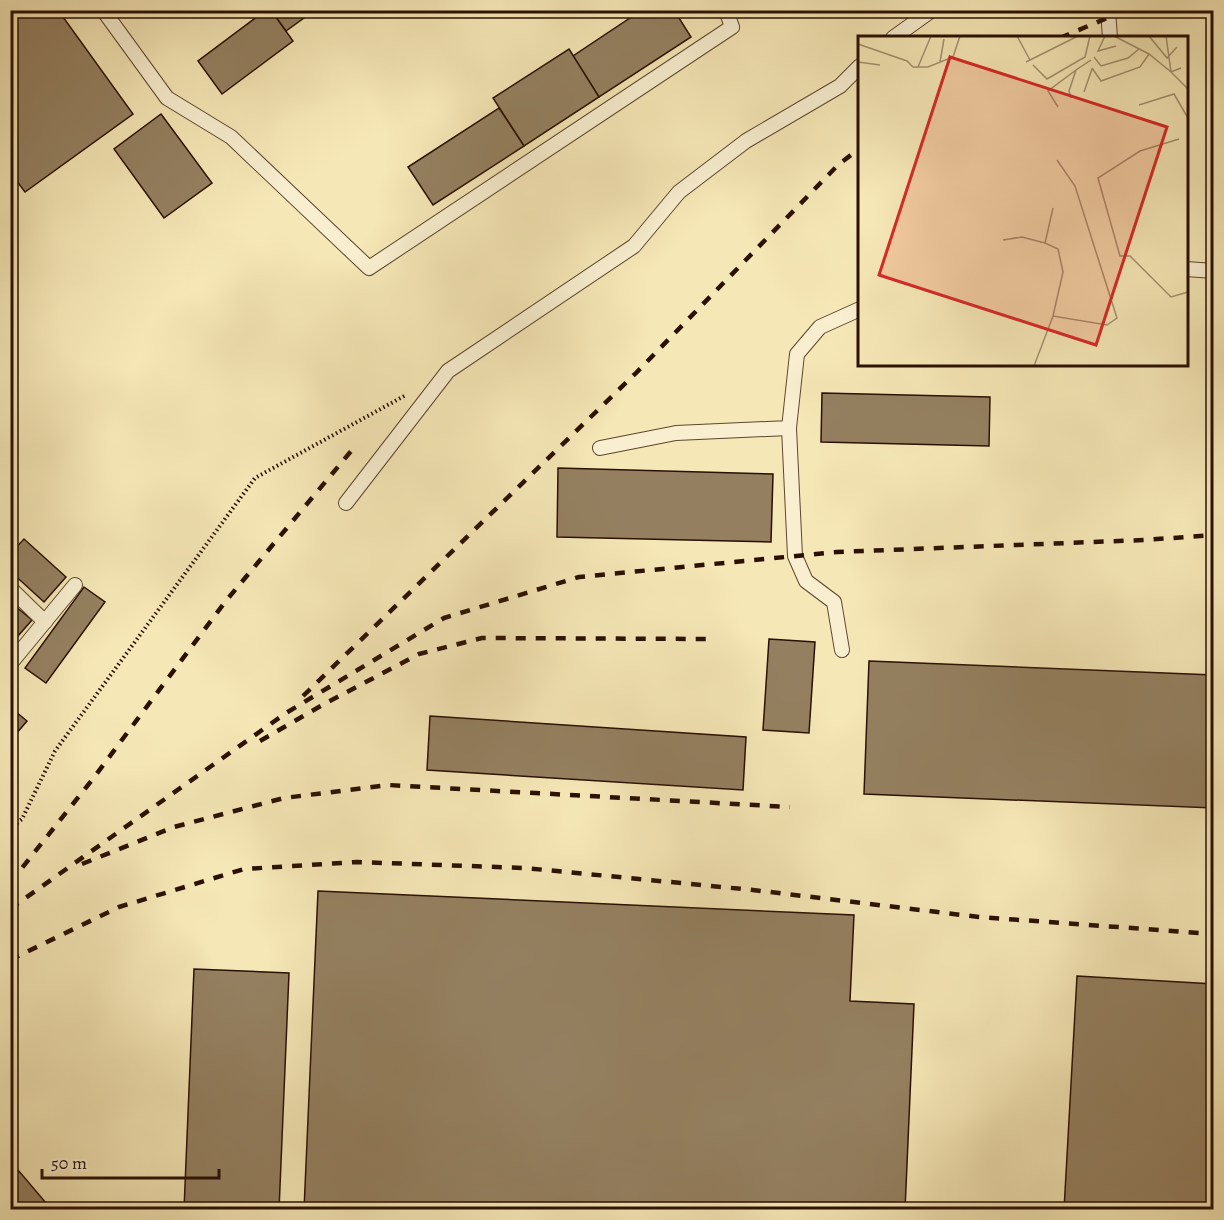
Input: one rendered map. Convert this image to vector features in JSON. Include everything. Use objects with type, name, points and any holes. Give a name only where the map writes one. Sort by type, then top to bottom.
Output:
[{"type":"lane","points":[[103,10],[167,98],[231,137],[369,268],[732,27],[726,10]]},
{"type":"lane","points":[[896,36],[932,10]]},
{"type":"lane","points":[[1107,10],[1110,36]]},
{"type":"lane","points":[[346,503],[448,371],[634,246],[679,192],[746,141],[840,86],[858,68]]},
{"type":"lane","points":[[1188,269],[1214,271]]},
{"type":"lane","points":[[842,650],[834,602],[806,581],[795,556],[789,429],[796,354],[820,327],[858,310]]},
{"type":"lane","points":[[600,448],[676,433],[789,429]]},
{"type":"lane","points":[[10,664],[75,585]]},
{"type":"lane","points":[[10,588],[45,622]]},
{"type":"path","points":[[10,829],[22,819],[56,751],[255,478],[408,393]]},
{"type":"building","points":[[10,10],[58,10],[133,114],[25,192],[10,172]]},
{"type":"building","points":[[266,10],[271,10],[293,41],[222,94],[198,61]]},
{"type":"building","points":[[271,10],[315,10],[286,31]]},
{"type":"building","points":[[642,10],[674,10],[691,37],[599,97],[573,56]]},
{"type":"building","points":[[569,49],[599,97],[524,146],[493,98]]},
{"type":"building","points":[[499,108],[524,146],[433,205],[408,167]]},
{"type":"building","points":[[161,114],[212,183],[164,218],[114,149]]},
{"type":"building","points":[[822,393],[990,397],[989,446],[821,442]]},
{"type":"building","points":[[558,468],[773,474],[771,542],[557,537]]},
{"type":"building","points":[[24,539],[66,577],[44,602],[10,571],[10,554]]},
{"type":"building","points":[[84,587],[105,602],[46,683],[25,668]]},
{"type":"building","points":[[10,602],[32,620],[10,645]]},
{"type":"building","points":[[769,639],[815,642],[809,733],[763,730]]},
{"type":"building","points":[[869,661],[1214,675],[1214,808],[864,794]]},
{"type":"building","points":[[10,707],[27,721],[10,741]]},
{"type":"building","points":[[430,716],[746,737],[743,790],[427,770]]},
{"type":"building","points":[[318,891],[854,915],[850,1001],[914,1004],[905,1210],[304,1210]]},
{"type":"building","points":[[194,969],[289,973],[279,1210],[184,1210]]},
{"type":"building","points":[[1077,976],[1214,984],[1214,1210],[1064,1210]]},
{"type":"building","points":[[10,1163],[52,1210],[18,1210],[10,1201]]},
{"type":"railway","points":[[1065,36],[1126,10]]},
{"type":"railway","points":[[303,696],[636,373],[838,165],[858,150]]},
{"type":"railway","points":[[10,883],[92,780],[225,602],[357,444]]},
{"type":"railway","points":[[10,909],[286,713],[444,618],[579,577],[837,552],[1144,540],[1214,535]]},
{"type":"railway","points":[[260,741],[419,654],[482,638],[706,639]]},
{"type":"railway","points":[[82,864],[174,827],[284,798],[388,785],[790,807]]},
{"type":"railway","points":[[10,960],[119,907],[244,869],[357,862],[525,868],[753,890],[979,917],[1214,934]]}]
